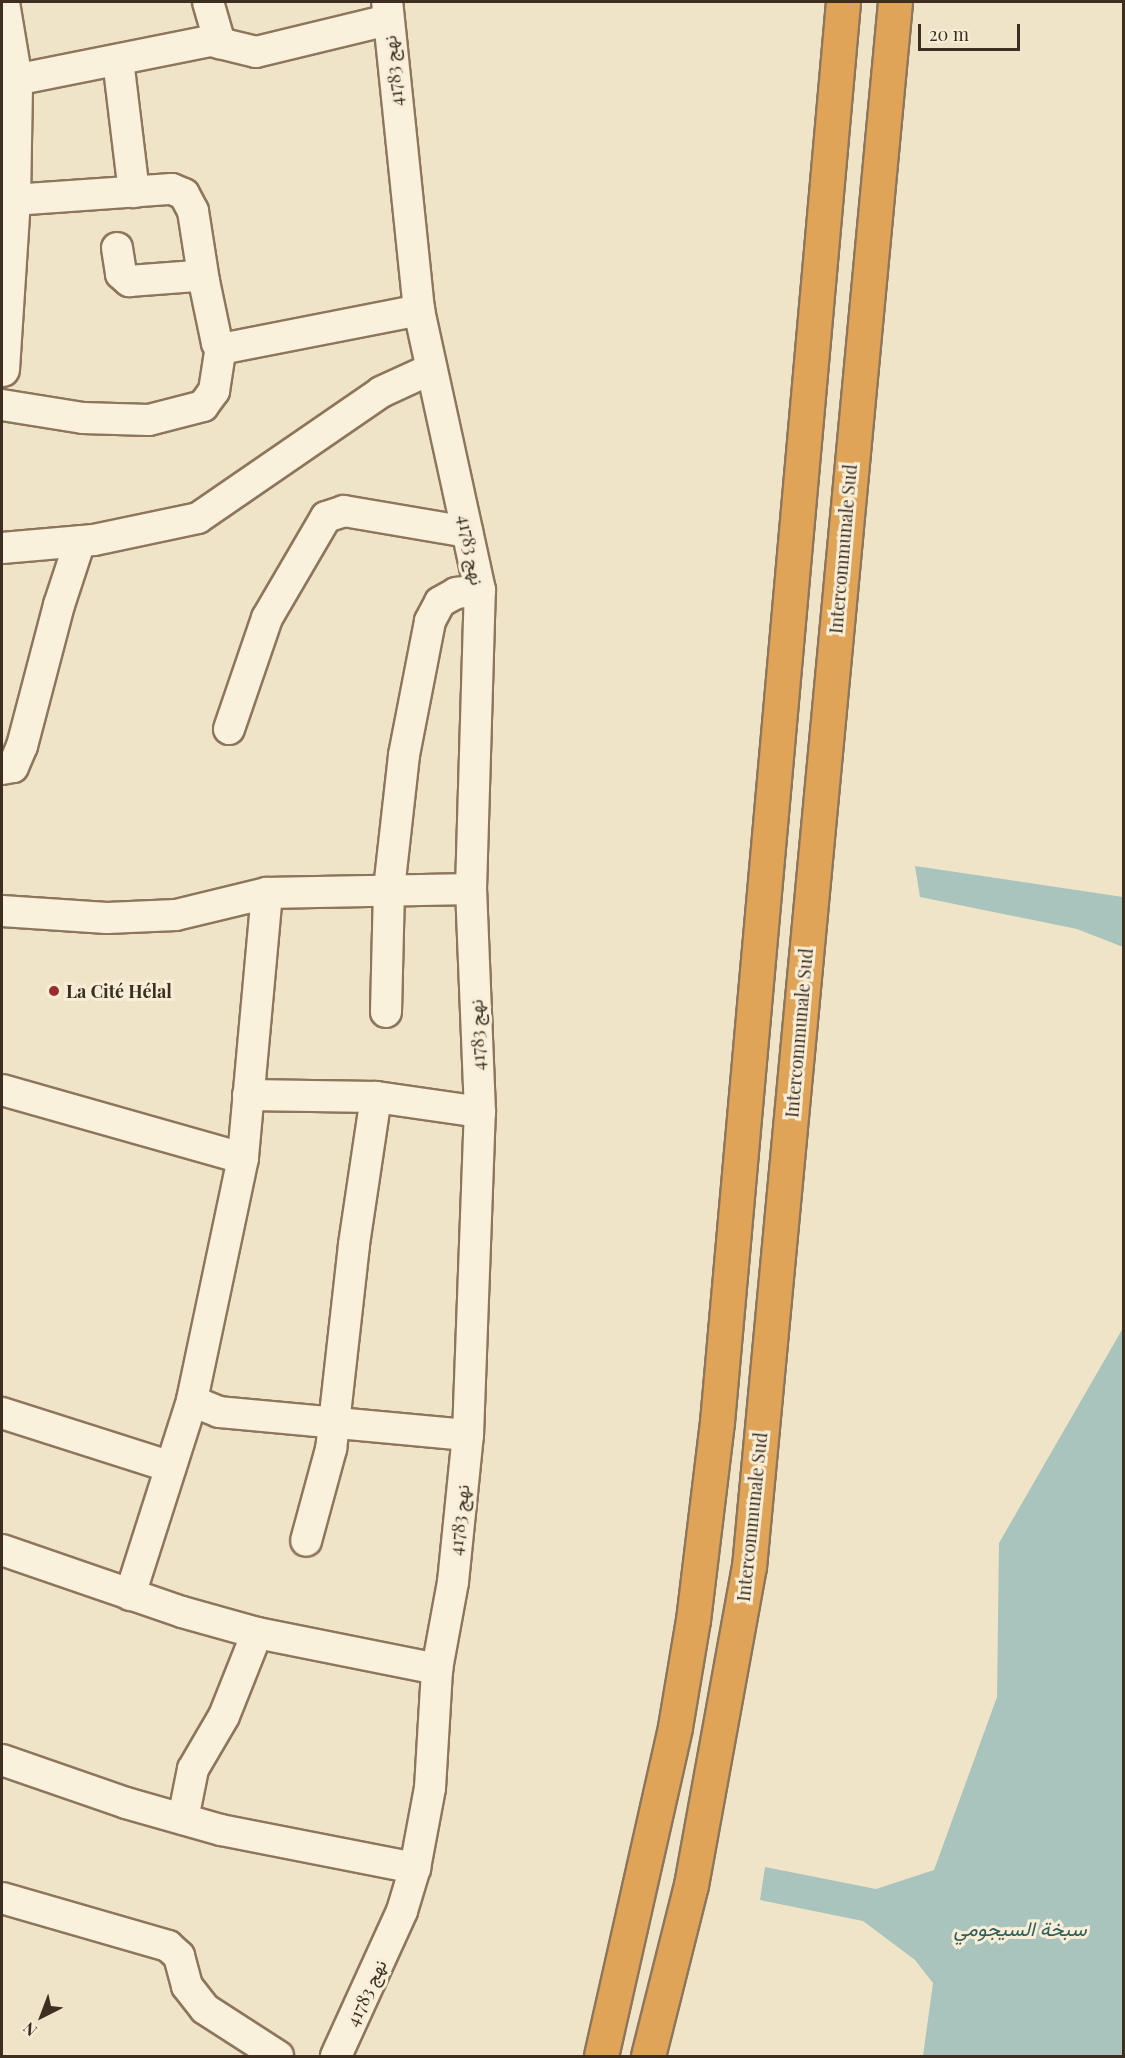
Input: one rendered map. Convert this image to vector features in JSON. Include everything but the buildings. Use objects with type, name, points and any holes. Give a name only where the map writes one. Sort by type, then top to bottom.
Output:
[{"type":"highway","points":[[601,2056],[675,1727],[693,1620],[717,1422],[843,2]]},
{"type":"highway","name":"Intercommunale Sud","points":[[648,2056],[691,1885],[749,1567],[895,2]]},
{"type":"street","points":[[2,2],[9,63],[13,200],[2,369]]},
{"type":"street","points":[[208,2],[220,43]]},
{"type":"street","points":[[9,63],[118,60],[220,43],[256,52],[388,11]]},
{"type":"street","name":"نهج 41783","points":[[336,2056],[402,1911],[415,1868],[430,1788],[437,1669],[453,1582],[468,1435],[480,1112],[471,889],[480,590],[429,370],[419,310],[388,11]]},
{"type":"street","points":[[118,60],[134,192]]},
{"type":"street","points":[[13,200],[172,189],[184,194],[193,211],[204,281],[217,343],[221,346],[276,340],[419,310]]},
{"type":"street","points":[[117,248],[121,274],[129,281],[196,276],[204,281]]},
{"type":"street","points":[[2,405],[83,418],[149,420],[203,406],[214,391],[221,346]]},
{"type":"street","points":[[2,548],[80,541],[198,518],[381,392],[429,370]]},
{"type":"street","points":[[229,729],[267,618],[326,517],[344,511],[467,532]]},
{"type":"street","points":[[2,769],[8,770],[16,765],[59,605],[80,541]]},
{"type":"street","points":[[386,1011],[389,890],[404,754],[430,621],[440,602],[456,592],[480,590]]},
{"type":"street","points":[[2,911],[107,918],[176,915],[267,893],[471,889]]},
{"type":"street","points":[[130,1595],[192,1401],[243,1158],[267,893]]},
{"type":"street","points":[[2,1090],[243,1158]]},
{"type":"street","points":[[248,1095],[376,1097],[480,1112]]},
{"type":"street","points":[[306,1541],[331,1449],[354,1245],[376,1097]]},
{"type":"street","points":[[192,1401],[219,1412],[334,1420],[468,1435]]},
{"type":"street","points":[[2,1413],[171,1467]]},
{"type":"street","points":[[2,1550],[130,1595],[257,1633],[437,1669]]},
{"type":"street","points":[[183,1819],[193,1769],[220,1725],[257,1633]]},
{"type":"street","points":[[2,1760],[183,1819],[415,1868]]},
{"type":"street","points":[[2,1898],[168,1946],[179,1956],[187,1986],[205,2009],[278,2056]]},
{"type":"water","points":[[915,866],[1123,897],[1123,947],[1077,929],[920,897]]},
{"type":"water","name":"سبخة السيجومي","points":[[1123,1328],[1123,2056],[923,2056],[933,1983],[915,1960],[863,1921],[760,1900],[765,1867],[876,1889],[934,1870],[997,1697],[999,1543]]},
{"type":"place","name":"La Cité Hélal","points":[[54,991]]}]
